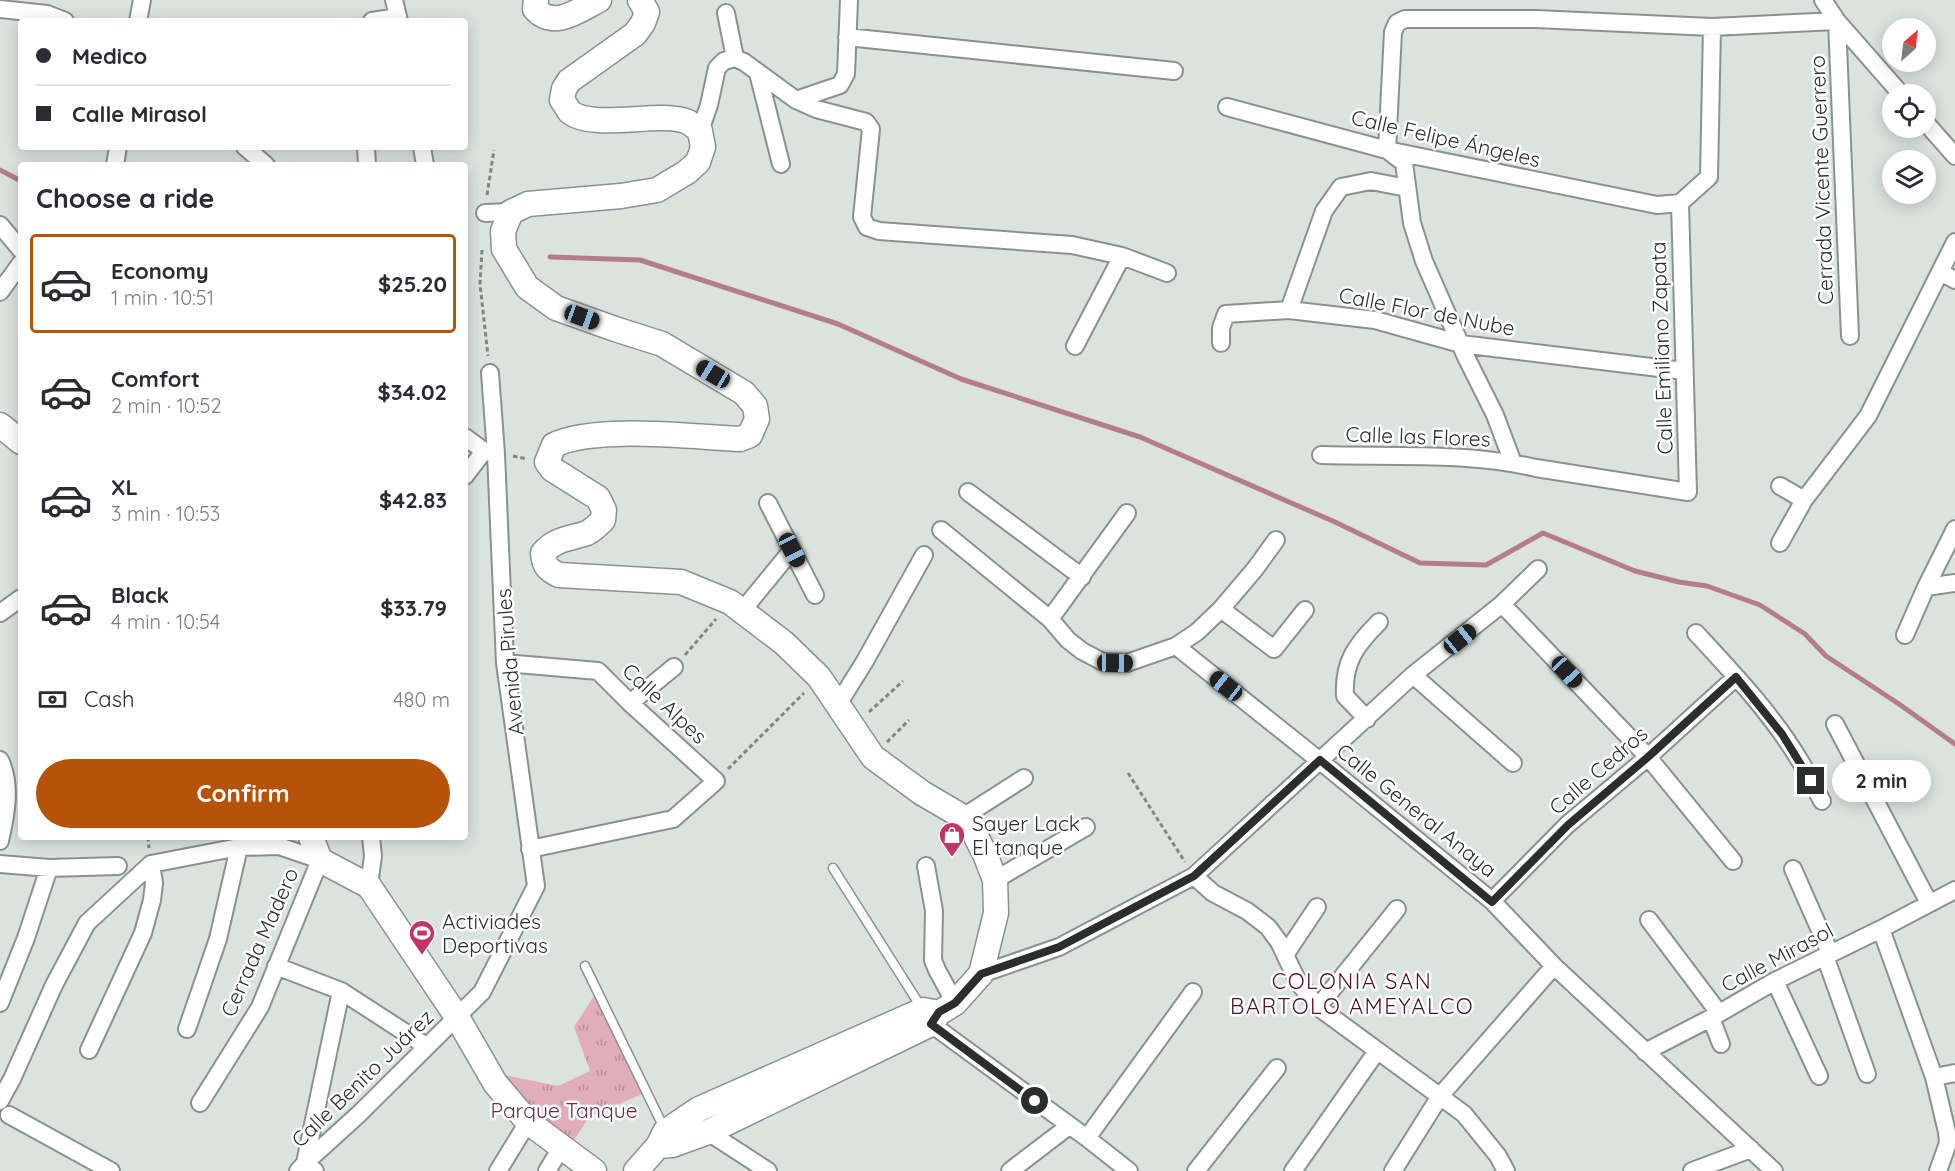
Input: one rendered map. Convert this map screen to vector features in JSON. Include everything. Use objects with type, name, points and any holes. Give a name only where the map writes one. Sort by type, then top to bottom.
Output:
[{"type":"street","points":[[139,18],[142,0]]},
{"type":"street","points":[[394,0],[398,18]]},
{"type":"street","points":[[536,0],[535,9],[549,19],[567,17],[599,0]]},
{"type":"street","points":[[640,0],[647,12],[635,34],[569,81],[562,100],[570,111],[584,117],[636,120],[673,119],[688,122],[700,131]]},
{"type":"street","points":[[796,100],[840,85],[846,74],[849,0]]},
{"type":"street","points":[[1823,0],[1837,21],[1892,84]]},
{"type":"street","points":[[0,9],[48,7],[62,18]]},
{"type":"street","points":[[726,13],[735,58]]},
{"type":"street","points":[[1513,463],[1495,415],[1424,261],[1412,223],[1404,163],[1387,150],[1393,32],[1397,23],[1405,19],[1536,20],[1712,27],[1837,21]]},
{"type":"street","name":"Cerrada Vicente Guerrero","points":[[1837,21],[1850,336]]},
{"type":"street","points":[[1680,203],[1710,177],[1712,27]]},
{"type":"street","points":[[847,37],[1174,71]]},
{"type":"street","points":[[484,213],[511,212],[528,204],[621,196],[657,190],[687,172],[698,162],[703,147],[700,131],[709,105],[717,68],[724,61],[735,58],[744,62],[796,100],[816,109],[866,122],[871,129],[862,217],[867,227],[879,231],[1072,245],[1122,256],[1167,273]]},
{"type":"street","points":[[758,73],[781,164]]},
{"type":"street","name":"Calle Felipe Ángeles","points":[[1227,107],[1387,150],[1657,205],[1680,203]]},
{"type":"street","points":[[1936,134],[1955,156]]},
{"type":"street","points":[[248,150],[262,162]]},
{"type":"street","points":[[1289,310],[1324,211],[1341,187],[1371,181],[1407,188]]},
{"type":"street","name":"Calle Emiliano Zapata","points":[[1680,203],[1688,492]]},
{"type":"street","points":[[511,212],[503,231],[504,249],[520,279],[527,287],[556,308],[662,344],[744,393],[755,406],[758,419],[750,435],[740,439],[620,434],[566,439],[554,445],[547,462],[559,474],[598,498],[604,510],[603,520],[590,532],[564,538],[551,544],[543,554],[544,563],[550,571],[559,575],[681,582],[736,607],[784,643],[819,677],[873,757],[922,793],[966,815],[995,880],[996,913],[981,974]]},
{"type":"street","points":[[0,225],[18,246]]},
{"type":"street","points":[[1780,543],[1804,500],[1868,416],[1948,276],[1955,242]]},
{"type":"street","points":[[1075,346],[1122,256]]},
{"type":"street","points":[[0,292],[18,267]]},
{"type":"street","name":"Calle Flor de Nube","points":[[1221,343],[1221,328],[1226,314],[1289,310],[1375,320],[1461,344],[1684,371]]},
{"type":"street","name":"Avenida Pirules","points":[[457,1017],[482,992],[536,886],[505,663],[490,452],[490,373]]},
{"type":"street","points":[[0,425],[18,440]]},
{"type":"street","points":[[468,439],[490,452],[468,473]]},
{"type":"street","name":"Calle las Flores","points":[[1321,455],[1464,458],[1513,463],[1688,492]]},
{"type":"street","points":[[1780,486],[1804,500]]},
{"type":"street","points":[[968,492],[1082,577]]},
{"type":"street","points":[[768,503],[815,595]]},
{"type":"street","points":[[1050,619],[1127,513]]},
{"type":"street","points":[[1905,635],[1955,529]]},
{"type":"street","points":[[941,530],[1050,619],[1068,640],[1082,651],[1103,662],[1127,663],[1176,646],[1197,632],[1221,609],[1276,540]]},
{"type":"street","points":[[736,607],[792,550]]},
{"type":"street","points":[[837,706],[924,555]]},
{"type":"street","points":[[662,1139],[672,1145],[708,1132],[937,1012],[981,974],[1059,947],[1194,876],[1413,675],[1502,604],[1538,569]]},
{"type":"street","points":[[1926,587],[1955,583]]},
{"type":"street","points":[[0,613],[18,600]]},
{"type":"street","points":[[1502,604],[1648,757],[1733,861]]},
{"type":"street","points":[[1221,609],[1274,649],[1305,610]]},
{"type":"street","points":[[1367,719],[1345,696],[1344,680],[1348,663],[1363,638],[1379,622]]},
{"type":"street","points":[[1696,633],[1736,677],[1788,743],[1822,801]]},
{"type":"street","name":"Calle General Anaya","points":[[1176,646],[1320,760],[1492,902],[1554,966],[1774,1171]]},
{"type":"street","name":"Calle Alpes","points":[[505,663],[598,671],[716,781]]},
{"type":"street","points":[[630,703],[674,667]]},
{"type":"street","points":[[1413,675],[1513,763]]},
{"type":"street","name":"Calle Cedros","points":[[1492,902],[1568,825],[1648,757],[1736,677]]},
{"type":"street","points":[[1835,724],[1929,903]]},
{"type":"street","points":[[0,760],[4,767],[8,806],[0,841]]},
{"type":"street","points":[[966,815],[1024,778]]},
{"type":"street","points":[[530,849],[673,819],[716,781]]},
{"type":"street","points":[[995,880],[1086,827]]},
{"type":"street","points":[[312,840],[320,860]]},
{"type":"street","points":[[369,886],[373,856],[371,840]]},
{"type":"street","points":[[111,1171],[4,1108],[12,1079],[54,985],[87,924],[151,864],[239,847],[279,846],[320,860],[369,886],[457,1017],[495,1083],[528,1122],[594,1171]]},
{"type":"street","points":[[188,1029],[218,939],[239,847]]},
{"type":"street","name":"Cerrada Madero","points":[[200,1103],[260,1007],[320,860]]},
{"type":"street","points":[[0,864],[49,868],[118,866]]},
{"type":"street","points":[[89,1050],[143,933],[154,883],[151,864]]},
{"type":"street","points":[[926,866],[934,911],[933,960],[937,1012],[1069,1126],[1129,1171]]},
{"type":"street","points":[[0,1003],[26,939],[49,868]]},
{"type":"street","points":[[1793,869],[1827,955],[1868,1074]]},
{"type":"street","points":[[1194,876],[1213,893],[1247,911],[1268,927],[1280,942],[1298,982],[1318,1007],[1464,1114],[1498,1156],[1506,1171]]},
{"type":"street","name":"Calle Mirasol","points":[[1645,1052],[1715,1016],[1775,981],[1955,890]]},
{"type":"street","points":[[1285,955],[1317,907]]},
{"type":"street","points":[[1318,1007],[1397,909]]},
{"type":"street","points":[[1649,920],[1715,1016],[1721,1044]]},
{"type":"street","points":[[1881,929],[1934,1077],[1947,1131],[1948,1143],[1938,1171]]},
{"type":"street","points":[[276,966],[341,992],[426,1046]]},
{"type":"street","points":[[1393,1171],[1440,1096],[1554,966]]},
{"type":"street","points":[[1775,981],[1819,1077]]},
{"type":"street","points":[[306,1168],[341,992]]},
{"type":"street","points":[[1087,1138],[1193,992]]},
{"type":"street","points":[[636,1171],[662,1139],[699,1109],[937,1012]]},
{"type":"street","name":"Calle Benito Juárez","points":[[306,1168],[457,1017]]},
{"type":"street","points":[[1293,1171],[1377,1051]]},
{"type":"street","points":[[1196,1171],[1277,1068]]},
{"type":"street","points":[[1934,1077],[1955,1073]]},
{"type":"street","points":[[498,1171],[528,1122]]},
{"type":"street","points":[[1010,1171],[1069,1126]]},
{"type":"street","points":[[708,1132],[768,1171]]},
{"type":"street","points":[[547,1171],[561,1148]]},
{"type":"street","points":[[1692,1171],[1751,1149]]},
{"type":"lane","points":[[833,868],[937,1012]]},
{"type":"lane","points":[[585,966],[605,1004],[662,1139]]},
{"type":"path","points":[[484,213],[494,150]]},
{"type":"path","points":[[480,284],[490,373]]},
{"type":"path","points":[[490,452],[547,462]]},
{"type":"path","points":[[674,667],[736,607]]},
{"type":"path","points":[[716,781],[819,677]]},
{"type":"path","points":[[852,728],[903,681]]},
{"type":"path","points":[[873,757],[909,720]]},
{"type":"path","points":[[1128,773],[1194,876]]},
{"type":"green space","name":"Parque Tanque","points":[[596,993],[642,1094],[589,1117],[571,1145],[535,1119],[499,1074],[558,1086],[590,1071],[574,1027]]},
{"type":"waterway","points":[[0,170],[18,179]]},
{"type":"waterway","points":[[550,257],[640,260],[838,324],[961,379],[1140,437],[1335,522],[1420,563],[1486,565],[1543,533],[1635,571],[1707,586],[1760,605],[1805,634],[1826,656],[1955,744]]},
{"type":"place","name":"Sayer Lack El tanque","points":[[952,858]]},
{"type":"place","name":"Activiades Deportivas","points":[[422,956]]},
{"type":"district","name":"COLONIA SAN BARTOLO AMEYALCO","points":[[1352,994]]},
{"type":"route","points":[[1035,1101],[931,1024],[939,1012],[955,1003],[981,974],[1059,947],[1194,876],[1320,760],[1492,902],[1568,825],[1648,757],[1736,677],[1782,734],[1811,781]]}]
